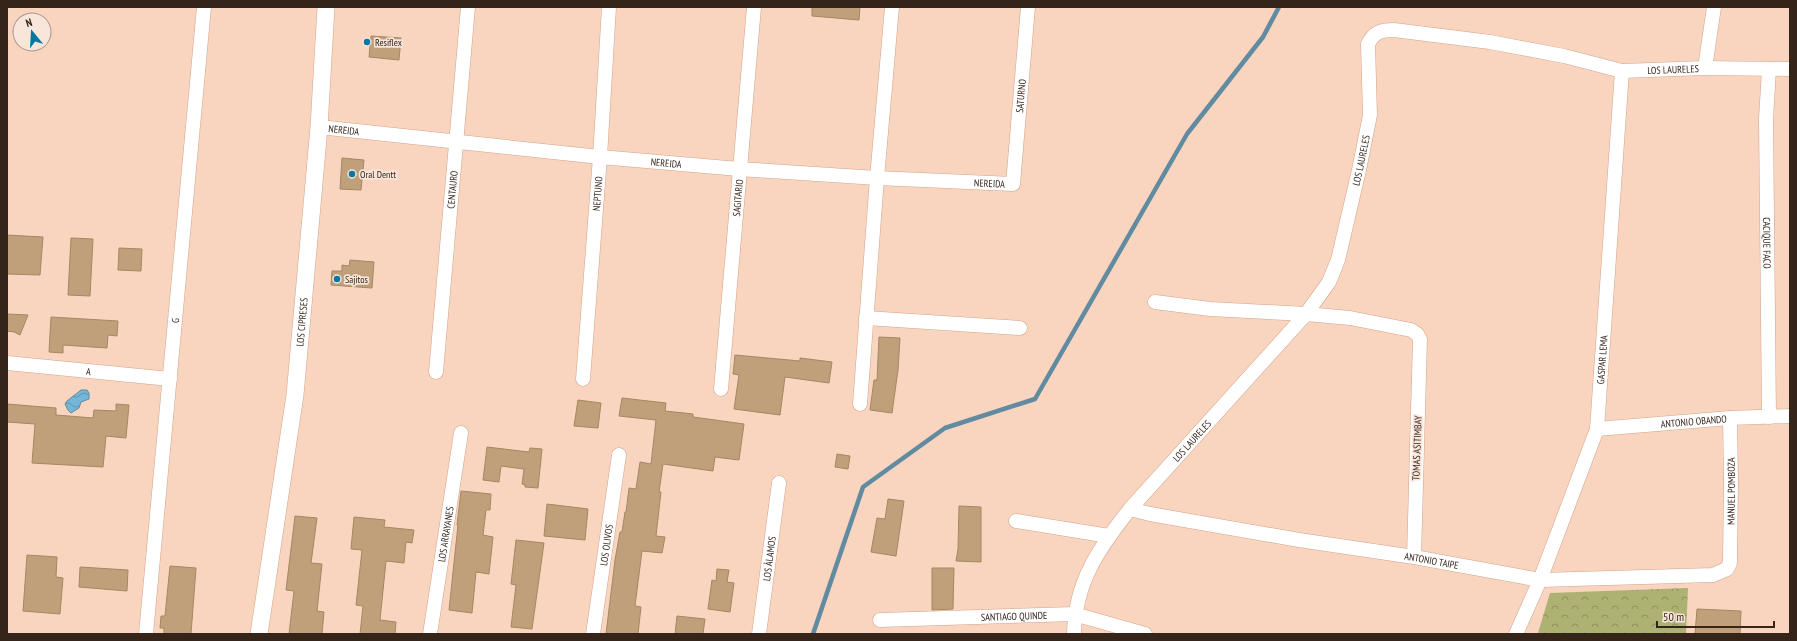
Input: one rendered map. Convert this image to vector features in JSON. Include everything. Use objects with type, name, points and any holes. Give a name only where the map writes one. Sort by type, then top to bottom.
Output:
[{"type":"street","name":"G","points":[[146,634],[204,7]]},
{"type":"street","name":"LOS CIPRESES","points":[[259,634],[295,395],[319,127],[326,7]]},
{"type":"street","name":"CENTAURO","points":[[436,372],[468,7]]},
{"type":"street","name":"NEPTUNO","points":[[583,379],[610,7]]},
{"type":"street","name":"SAGITARIO","points":[[721,389],[754,7]]},
{"type":"street","points":[[860,404],[877,178],[892,7]]},
{"type":"street","name":"SATURNO","points":[[1013,184],[1028,7]]},
{"type":"street","points":[[1705,68],[1714,7]]},
{"type":"street","name":"LOS LAURELES","points":[[1074,634],[1074,614],[1081,587],[1090,565],[1109,536],[1130,509],[1306,314],[1329,282],[1338,260],[1370,115],[1368,44],[1375,34],[1382,30],[1394,30],[1490,42],[1564,56],[1622,71],[1705,68],[1790,69]]},
{"type":"street","name":"CACIQUE FACO","points":[[1769,69],[1766,119],[1769,417]]},
{"type":"street","name":"GASPAR LEMA","points":[[1516,634],[1540,580],[1597,428],[1622,71]]},
{"type":"street","name":"NEREIDA","points":[[319,127],[600,157],[739,169],[877,178],[1013,184]]},
{"type":"street","points":[[1155,302],[1210,309],[1306,314]]},
{"type":"street","name":"TOMAS ASITIMBAY","points":[[1306,314],[1350,318],[1411,330],[1417,334],[1420,339],[1414,557]]},
{"type":"street","points":[[866,318],[1020,328]]},
{"type":"street","name":"A","points":[[7,363],[170,379]]},
{"type":"street","name":"ANTONIO OBANDO","points":[[1597,428],[1730,418],[1790,416]]},
{"type":"street","name":"MANUEL POMBOZA","points":[[1730,418],[1730,563]]},
{"type":"street","name":"LOS ARRAYANES","points":[[430,634],[460,433]]},
{"type":"street","name":"LOS OLIVOS","points":[[593,634],[619,455]]},
{"type":"street","name":"LOS ÀLAMOS","points":[[759,634],[779,483]]},
{"type":"street","name":"ANTONIO TAIPE","points":[[1130,509],[1169,518],[1414,557],[1540,580],[1713,575],[1727,569],[1730,563]]},
{"type":"street","points":[[1016,521],[1109,536]]},
{"type":"street","name":"SANTIAGO QUINDE","points":[[880,620],[1074,614],[1145,634]]},
{"type":"green space","points":[[1688,588],[1686,634],[1538,633],[1550,593]]},
{"type":"water","points":[[81,390],[87,390],[89,393],[89,399],[81,402],[79,408],[71,413],[65,404]]},
{"type":"building","points":[[812,7],[860,7],[859,20],[812,16]]},
{"type":"building","points":[[371,36],[401,38],[399,60],[369,57]]},
{"type":"building","name":"Oral Dentt","points":[[342,158],[364,160],[361,190],[340,189]]},
{"type":"building","points":[[7,235],[43,237],[40,275],[7,274]]},
{"type":"building","points":[[71,238],[93,239],[90,296],[68,295]]},
{"type":"building","points":[[119,248],[142,249],[141,271],[118,270]]},
{"type":"building","points":[[350,260],[374,262],[372,288],[331,285],[332,271],[342,271],[342,265],[349,266]]},
{"type":"building","points":[[7,314],[28,315],[20,335],[7,331]]},
{"type":"building","points":[[51,317],[118,321],[117,336],[108,335],[107,348],[63,345],[63,353],[49,352]]},
{"type":"building","points":[[879,337],[900,338],[898,370],[892,413],[870,410],[874,380],[877,380]]},
{"type":"building","points":[[735,355],[800,361],[800,358],[832,362],[829,383],[785,377],[780,415],[734,409],[739,375],[733,374]]},
{"type":"building","points":[[622,398],[666,403],[665,411],[693,414],[693,417],[744,424],[739,460],[715,457],[713,471],[663,464],[659,492],[661,492],[656,536],[665,537],[662,553],[642,551],[635,606],[641,607],[638,634],[606,634],[615,560],[620,532],[622,532],[626,512],[629,488],[636,489],[640,462],[651,464],[656,420],[619,416]]},
{"type":"building","points":[[578,400],[601,403],[598,428],[574,426]]},
{"type":"building","points":[[7,404],[56,408],[56,415],[93,418],[94,410],[116,411],[116,404],[129,405],[126,438],[106,436],[103,467],[32,463],[35,424],[7,422]]},
{"type":"building","points":[[487,447],[529,452],[530,448],[542,449],[538,488],[525,487],[525,485],[522,484],[524,469],[501,466],[499,482],[483,480]]},
{"type":"building","points":[[837,454],[850,456],[848,469],[835,467]]},
{"type":"building","points":[[461,491],[491,494],[490,510],[486,510],[483,535],[493,537],[489,574],[476,572],[472,613],[449,610]]},
{"type":"building","points":[[888,499],[904,501],[896,556],[871,552],[877,518],[885,519]]},
{"type":"building","points":[[547,504],[588,509],[585,540],[544,536]]},
{"type":"building","points":[[959,506],[981,507],[981,562],[956,561],[958,549]]},
{"type":"building","points":[[295,516],[317,518],[311,563],[322,564],[317,611],[324,612],[322,634],[289,634],[294,591],[286,590]]},
{"type":"building","points":[[354,517],[385,520],[384,527],[414,530],[412,543],[406,542],[404,563],[386,561],[380,620],[396,622],[395,634],[360,634],[363,606],[356,605],[362,550],[351,549]]},
{"type":"building","points":[[516,540],[544,543],[532,629],[511,627],[516,585],[511,584]]},
{"type":"building","points":[[27,555],[57,557],[56,577],[63,578],[60,614],[23,611]]},
{"type":"building","points":[[170,566],[196,568],[191,634],[164,634],[164,628],[160,628],[161,616],[165,616]]},
{"type":"building","points":[[80,567],[128,570],[127,591],[79,587]]},
{"type":"building","points":[[932,568],[954,568],[953,609],[932,610]]},
{"type":"building","points":[[717,569],[729,570],[727,582],[734,583],[730,612],[708,609],[712,580],[716,581]]},
{"type":"building","points":[[1697,609],[1741,611],[1740,634],[1695,634]]},
{"type":"building","points":[[677,616],[705,619],[703,634],[675,634]]},
{"type":"waterway","points":[[813,634],[863,487],[945,428],[1035,399],[1187,134],[1263,37],[1279,7]]},
{"type":"place","name":"Resiflex","points":[[367,42]]},
{"type":"place","name":"Oral Dentt","points":[[352,174]]},
{"type":"place","name":"Sajitos","points":[[337,279]]}]
